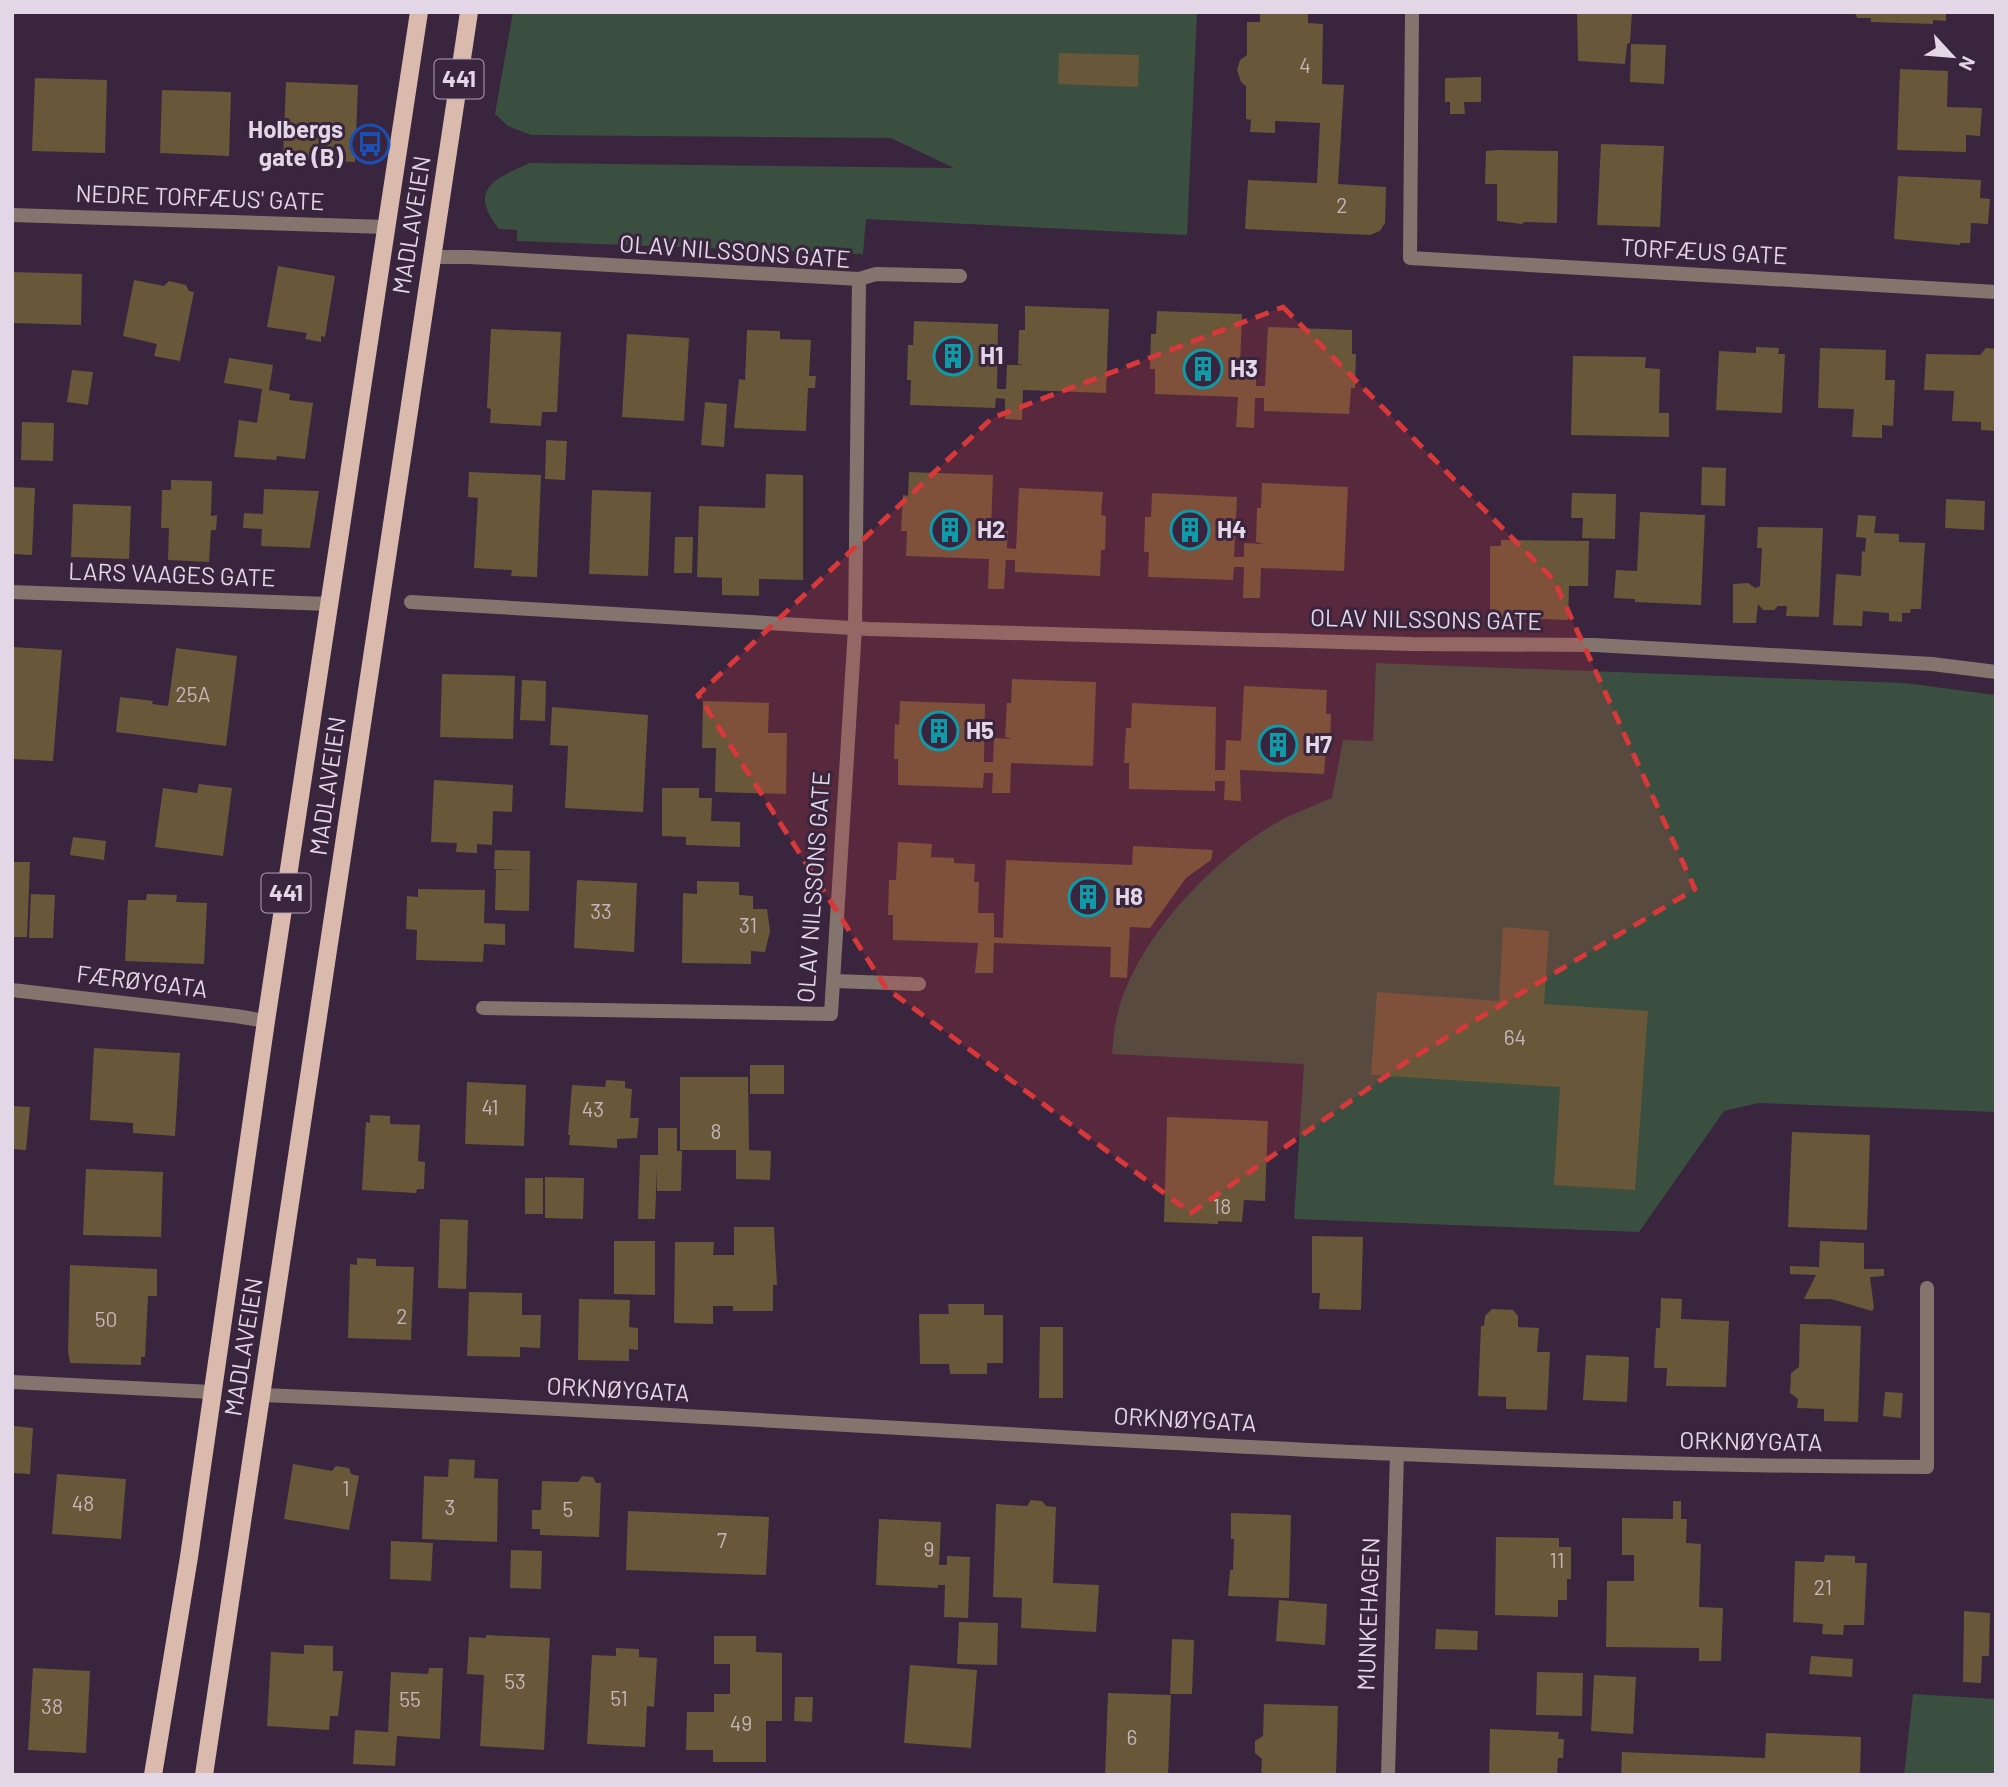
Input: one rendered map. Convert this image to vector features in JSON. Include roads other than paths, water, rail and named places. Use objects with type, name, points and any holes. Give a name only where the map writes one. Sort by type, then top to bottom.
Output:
[{"type":"main road","name":"MADLAVEIEN","points":[[153,1775],[189,1557],[266,1021],[419,12]]},
{"type":"main road","name":"MADLAVEIEN","points":[[204,1775],[469,12]]},
{"type":"street","name":"TORFÆUS GATE","points":[[1412,12],[1410,258],[1996,292]]},
{"type":"street","name":"NEDRE TORFÆUS' GATE","points":[[12,215],[386,226]]},
{"type":"street","name":"OLAV NILSSONS GATE","points":[[431,257],[859,279],[855,628],[831,1014],[483,1009]]},
{"type":"street","points":[[859,279],[876,274],[960,276]]},
{"type":"street","name":"LARS VAAGES GATE","points":[[12,592],[329,604]]},
{"type":"street","name":"OLAV NILSSONS GATE","points":[[411,602],[855,628],[1411,644],[1595,645],[1932,664],[1996,672]]},
{"type":"street","points":[[834,981],[919,984]]},
{"type":"street","name":"FÆRØYGATA","points":[[12,990],[266,1021]]},
{"type":"street","name":"ORKNØYGATA","points":[[261,1395],[1396,1454],[1764,1466],[1927,1467],[1927,1288]]},
{"type":"street","points":[[12,1382],[212,1392]]},
{"type":"street","name":"MUNKEHAGEN","points":[[1388,1775],[1396,1454]]},
{"type":"place","name":"Holbergs gate (B)","points":[[370,144]]},
{"type":"place","name":"H1","points":[[953,356]]},
{"type":"place","name":"H3","points":[[1203,369]]},
{"type":"place","name":"H2","points":[[950,530]]},
{"type":"place","name":"H4","points":[[1190,530]]},
{"type":"place","name":"H5","points":[[939,731]]},
{"type":"place","name":"H7","points":[[1278,745]]},
{"type":"place","name":"H8","points":[[1088,897]]}]
